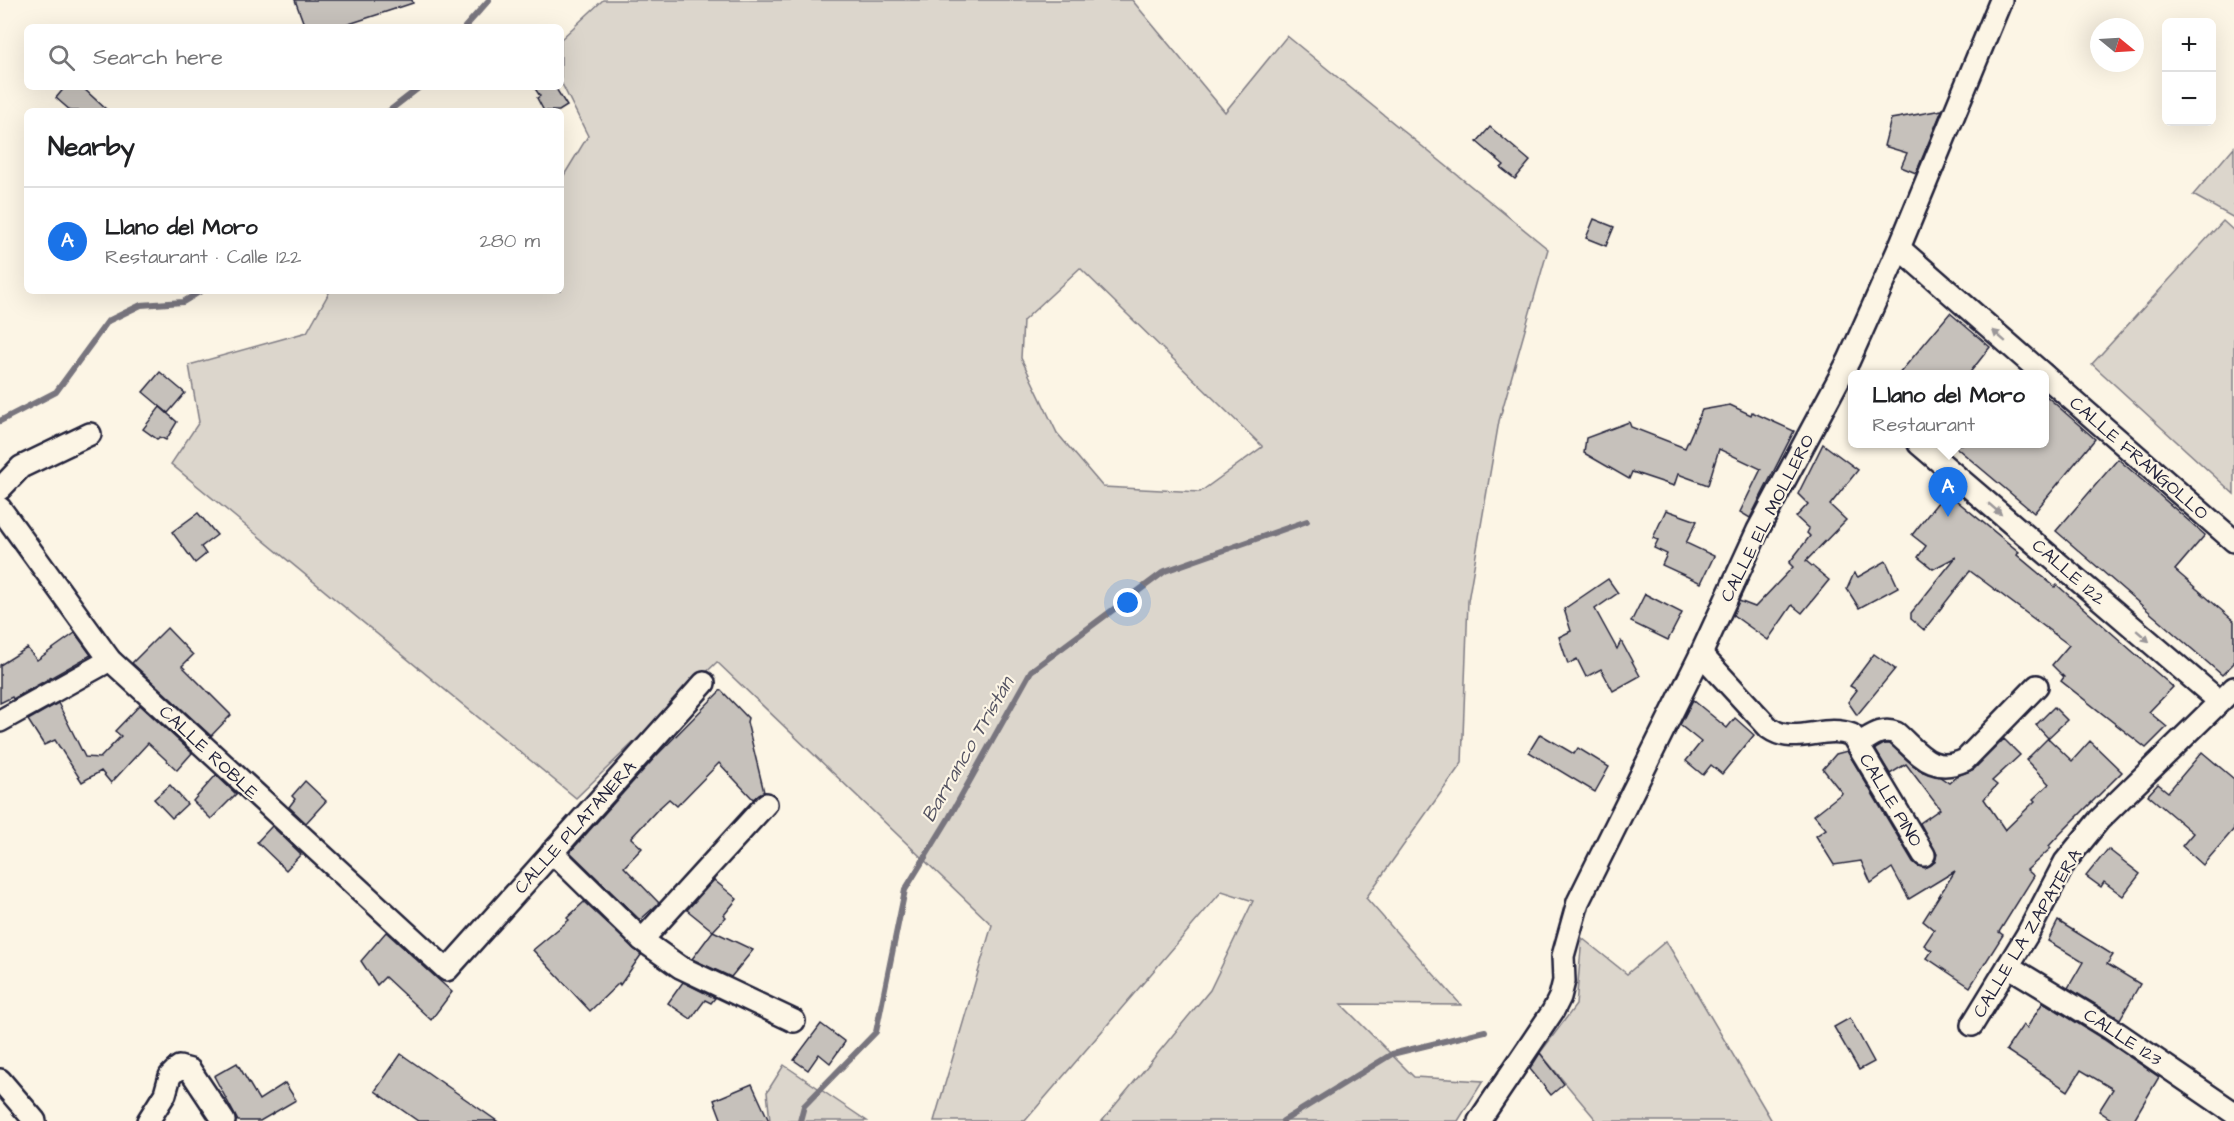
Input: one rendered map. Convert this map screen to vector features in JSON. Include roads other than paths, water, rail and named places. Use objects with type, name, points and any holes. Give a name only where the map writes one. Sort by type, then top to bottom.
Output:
[{"type":"street","name":"CALLE EL MOLLERO","points":[[1479,1121],[1538,1034],[1560,997],[1564,981],[1563,956],[1578,902],[1701,654],[1758,530],[1846,381],[1849,360],[1899,249],[2001,0]]},
{"type":"street","name":"CALLE FRANGOLLO","points":[[1899,249],[2038,370]]},
{"type":"street","name":"CALLE FRANGOLLO","points":[[2049,379],[2234,541]]},
{"type":"street","points":[[0,489],[21,467],[90,434]]},
{"type":"street","name":"CALLE 122","points":[[1924,448],[2226,695]]},
{"type":"street","name":"CALLE ROBLE","points":[[0,508],[110,660],[447,970]]},
{"type":"street","name":"CALLE PINO","points":[[1701,654],[1776,734],[1799,736],[1837,731],[1852,735],[1924,855]]},
{"type":"street","points":[[0,721],[110,660]]},
{"type":"street","name":"CALLE PLATANERA","points":[[447,970],[704,683]]},
{"type":"street","name":"CALLE PINO","points":[[1858,744],[1882,730],[1889,730],[1896,733],[1931,763],[1943,767],[1953,765],[1965,760],[2037,686]]},
{"type":"street","name":"CALLE LA ZAPATERA","points":[[1972,1025],[2027,935],[2065,862],[2099,820],[2226,695]]},
{"type":"street","points":[[642,940],[766,804]]},
{"type":"street","points":[[552,852],[642,940],[680,967],[794,1021]]},
{"type":"street","name":"CALLE 123","points":[[2008,966],[2110,1028],[2234,1113]]},
{"type":"street","points":[[148,1121],[165,1094],[170,1076],[179,1067],[190,1070],[224,1121]]},
{"type":"street","points":[[0,1080],[36,1121]]},
{"type":"waterway","points":[[468,24],[489,0]]},
{"type":"waterway","points":[[393,108],[416,90]]},
{"type":"waterway","points":[[0,421],[56,392],[108,321],[141,305],[183,302],[196,294]]},
{"type":"waterway","name":"Barranco Tristán","points":[[800,1121],[804,1106],[876,1032],[905,890],[949,818],[1031,671],[1165,571],[1307,521]]},
{"type":"waterway","points":[[1283,1121],[1392,1054],[1485,1031]]},
{"type":"place","name":"Llano del Moro","points":[[1948,517]]}]
